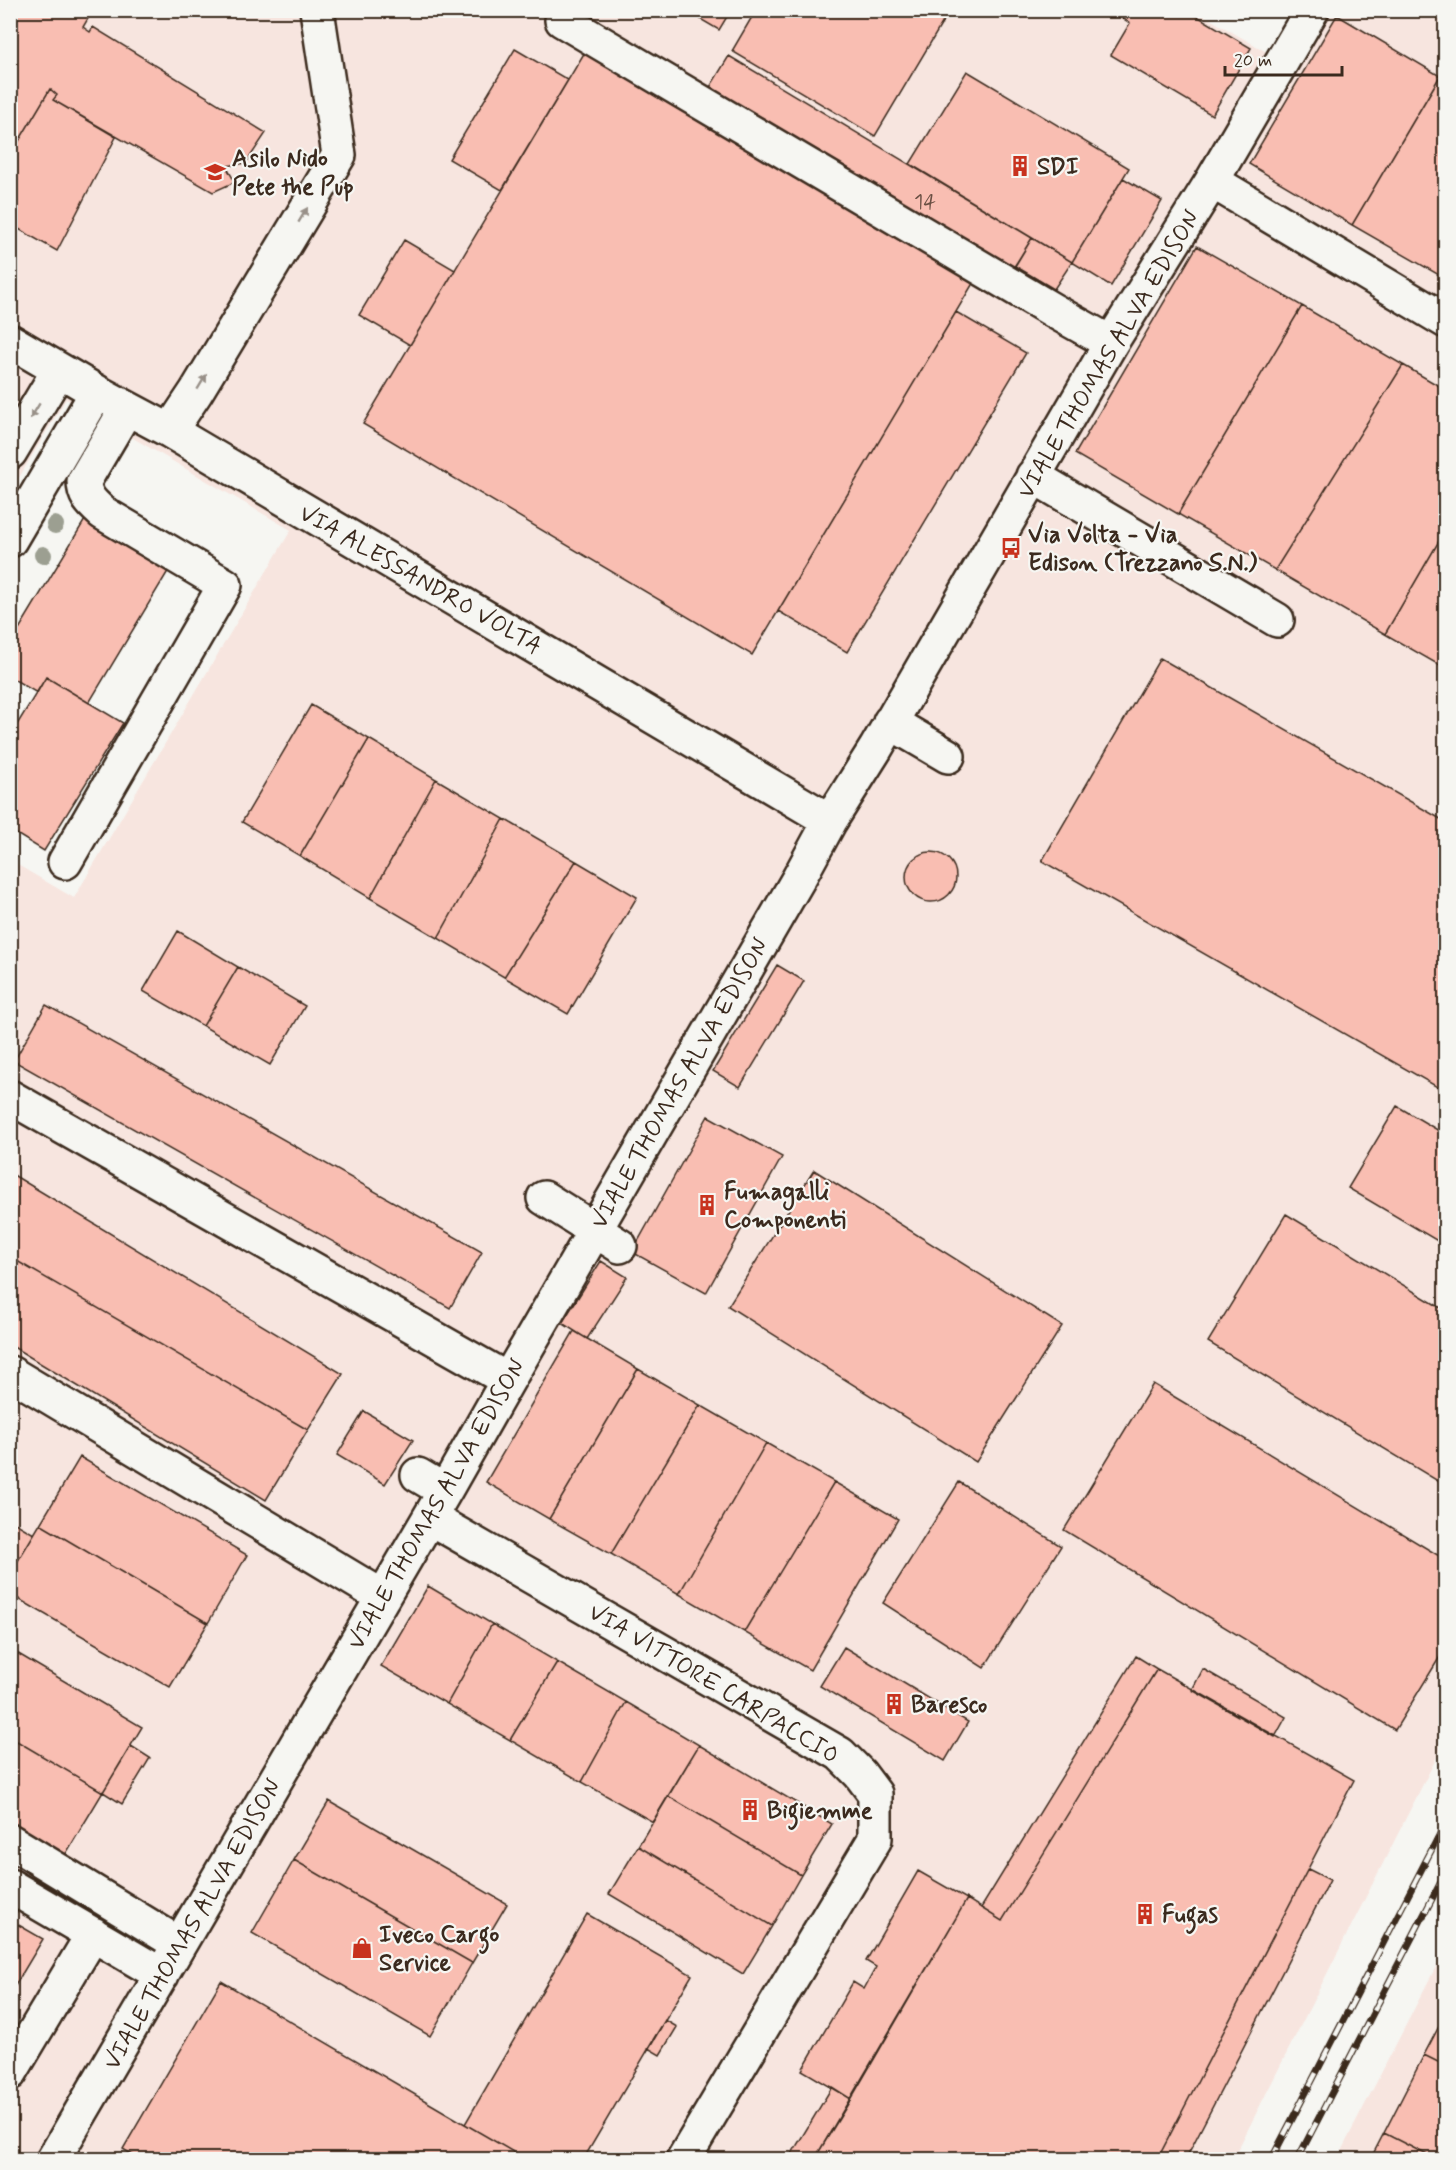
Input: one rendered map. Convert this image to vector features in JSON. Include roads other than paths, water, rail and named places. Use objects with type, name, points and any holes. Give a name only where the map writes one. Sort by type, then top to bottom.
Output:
[{"type":"street","points":[[170,431],[196,392],[339,155],[317,10]]},
{"type":"street","name":"VIALE THOMAS ALVA EDISON","points":[[53,2160],[383,1597],[431,1494],[607,1238],[830,821],[1111,343],[1212,182],[1312,10]]},
{"type":"street","points":[[562,20],[1111,343]]},
{"type":"street","points":[[1212,182],[1446,321]]},
{"type":"street","name":"VIA ALESSANDRO VOLTA","points":[[10,341],[170,431],[830,821]]},
{"type":"street","points":[[10,452],[59,370]]},
{"type":"street","points":[[10,540],[97,392]]},
{"type":"street","points":[[65,862],[225,585],[103,513],[88,500],[84,491],[84,482],[127,408]]},
{"type":"street","points":[[1034,476],[1277,620]]},
{"type":"street","points":[[890,722],[948,756]]},
{"type":"street","points":[[10,1097],[508,1380]]},
{"type":"street","points":[[544,1198],[607,1238]]},
{"type":"street","points":[[10,1373],[383,1597]]},
{"type":"street","name":"VIA VITTORE CARPACCIO","points":[[431,1494],[832,1749],[860,1774],[875,1794],[875,1839],[683,2160]]},
{"type":"street","points":[[10,1841],[179,1944]]},
{"type":"street","points":[[10,1886],[162,1975]]},
{"type":"street","points":[[10,2073],[93,1934]]},
{"type":"railway","points":[[1271,2160],[1446,1822]]},
{"type":"railway","points":[[1297,2160],[1446,1872]]},
{"type":"place","name":"SDI","points":[[1020,166]]},
{"type":"place","name":"Asilo Nido Pete the Pup","points":[[215,172]]},
{"type":"place","name":"Via Volta - Via Edison (Trezzano S.N.)","points":[[1011,548]]},
{"type":"place","name":"Fumagalli Componenti","points":[[707,1205]]},
{"type":"place","name":"Baresco","points":[[894,1704]]},
{"type":"place","name":"Bigiemme","points":[[750,1810]]},
{"type":"place","name":"Fugas","points":[[1145,1914]]},
{"type":"place","name":"Iveco Cargo Service","points":[[362,1948]]}]
